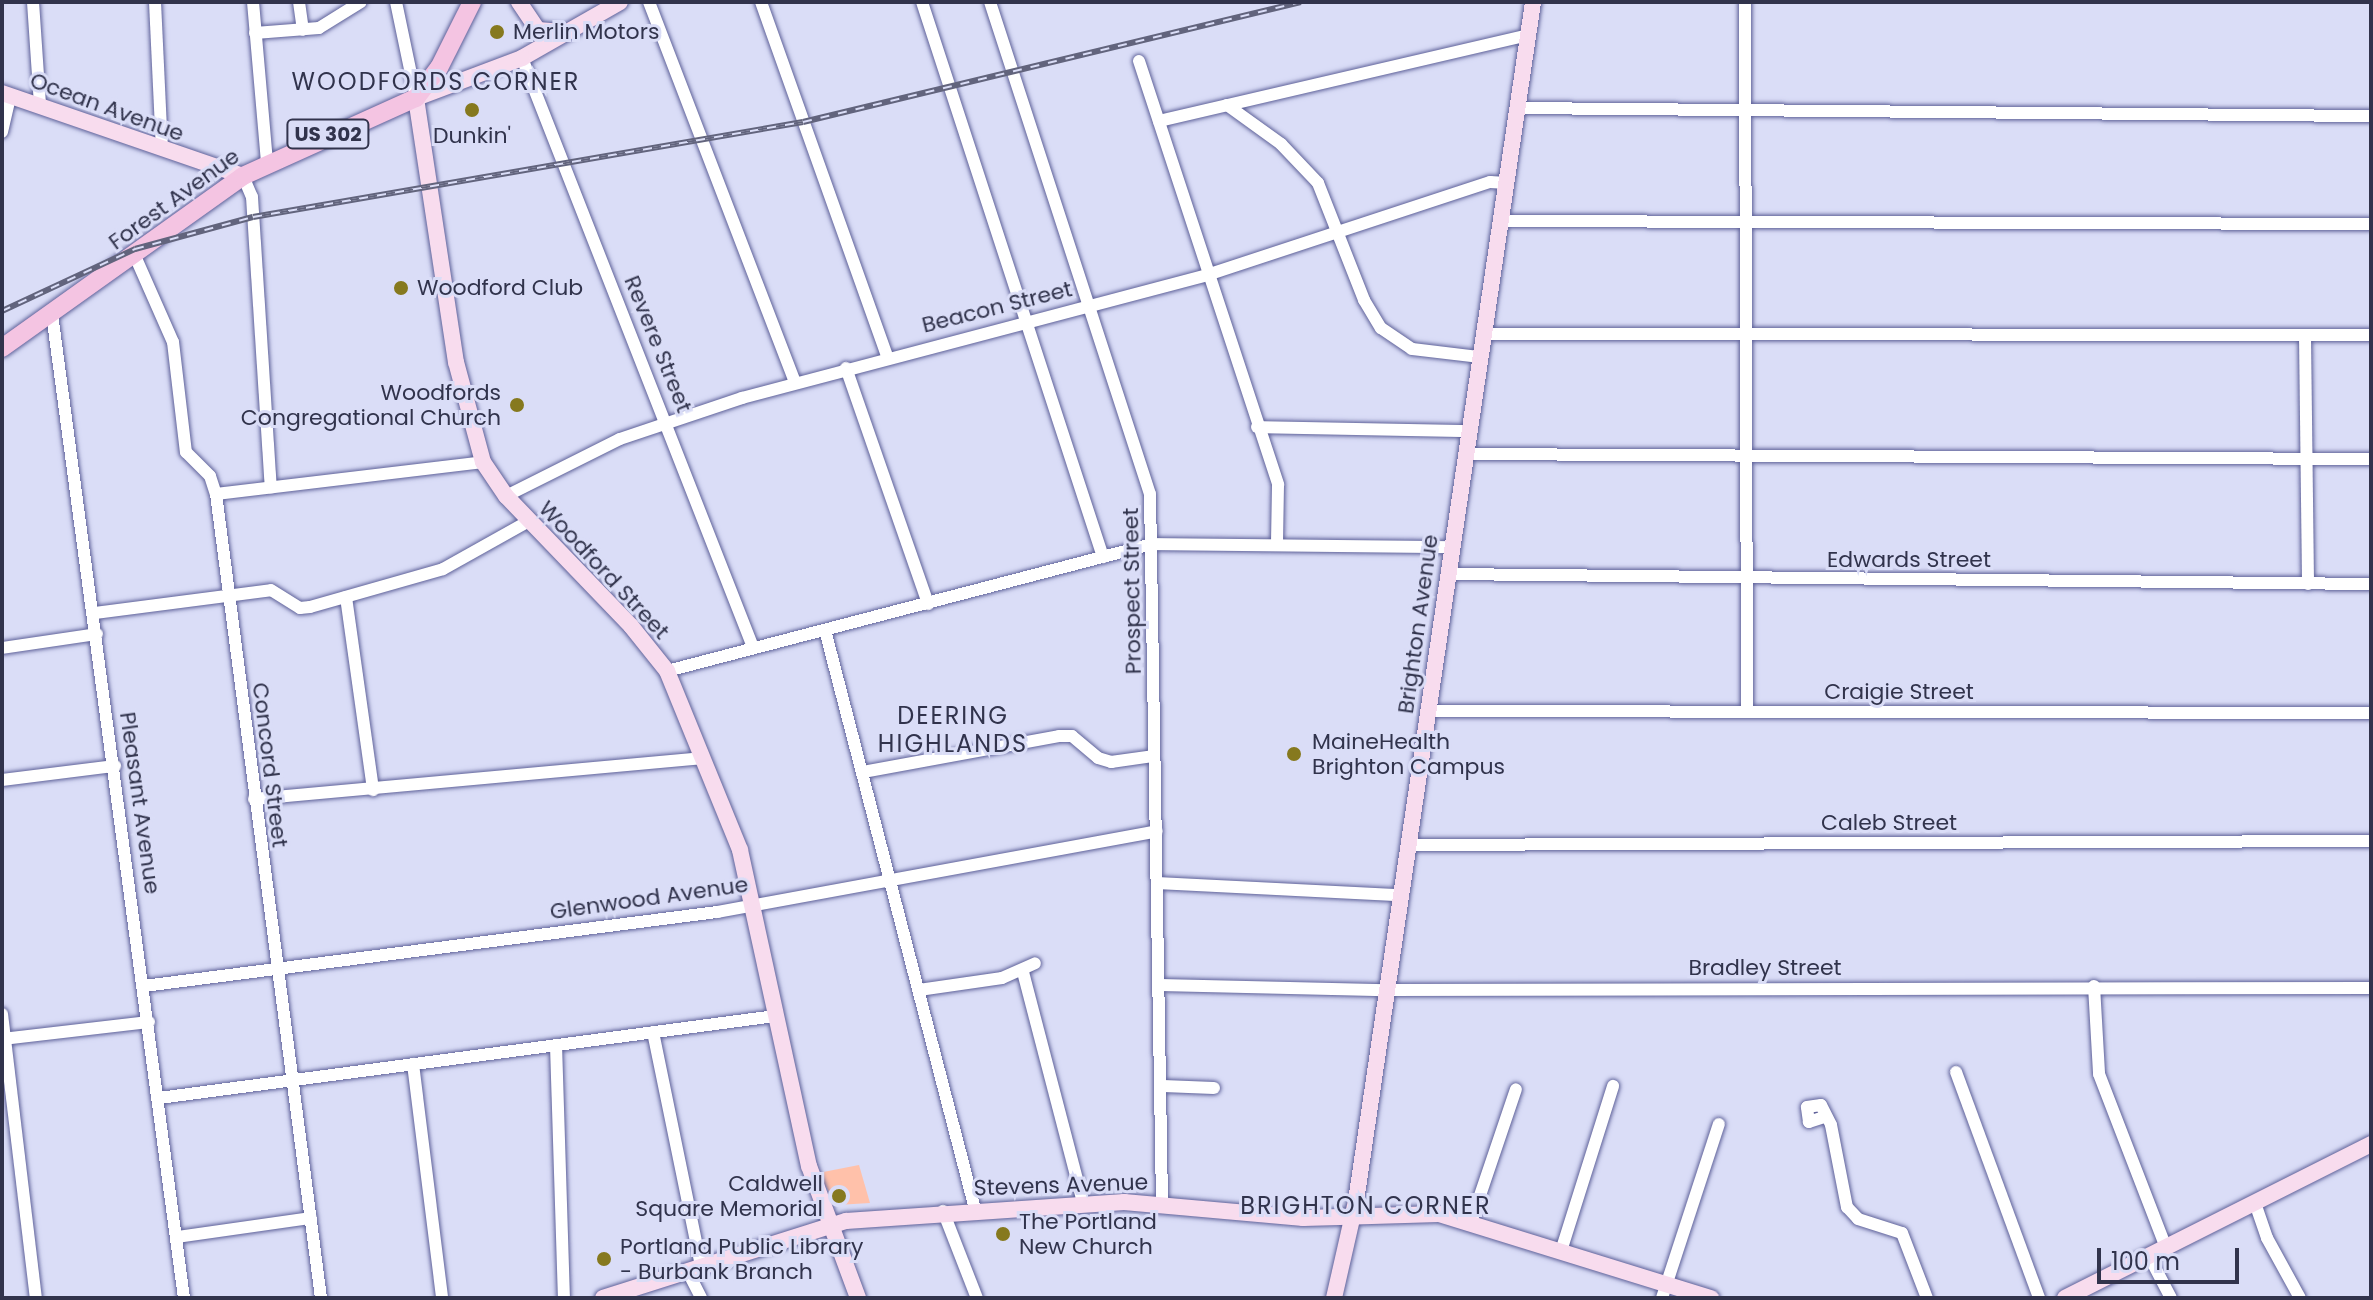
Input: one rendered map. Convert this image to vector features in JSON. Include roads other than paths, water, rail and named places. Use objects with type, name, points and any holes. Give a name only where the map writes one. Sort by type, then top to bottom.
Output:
[{"type":"highway","name":"Forest Avenue","points":[[2,348],[243,176],[416,98],[439,68],[472,2]]},
{"type":"main road","points":[[519,2],[538,30],[571,30]]},
{"type":"main road","points":[[416,98],[527,56],[620,2]]},
{"type":"main road","name":"Brighton Avenue","points":[[1334,1298],[1353,1219],[1533,2]]},
{"type":"main road","name":"Ocean Avenue","points":[[6,94],[243,176]]},
{"type":"main road","name":"Woodford Street","points":[[416,98],[452,339],[483,462],[506,496],[631,626],[667,671],[740,850],[799,1131],[829,1226],[858,1298]]},
{"type":"main road","points":[[2065,1298],[2371,1144]]},
{"type":"main road","name":"Stevens Avenue","points":[[603,1298],[829,1226],[943,1211],[1083,1202],[1353,1219],[1439,1214],[1562,1248],[1664,1290],[1711,1298]]},
{"type":"street","points":[[33,2],[40,105]]},
{"type":"street","points":[[155,2],[162,149]]},
{"type":"street","points":[[253,2],[267,163]]},
{"type":"street","points":[[299,2],[303,30]]},
{"type":"street","points":[[255,33],[303,30],[337,21],[361,2]]},
{"type":"street","name":"Woodford Street","points":[[396,2],[416,98]]},
{"type":"street","points":[[649,2],[795,382]]},
{"type":"street","points":[[761,2],[887,356]]},
{"type":"street","points":[[922,2],[1103,557]]},
{"type":"street","name":"Prospect Street","points":[[990,2],[1148,483],[1152,544],[1153,756],[1163,1086],[1162,1205]]},
{"type":"street","points":[[1745,2],[1749,334],[1747,711]]},
{"type":"street","points":[[527,56],[538,30]]},
{"type":"street","points":[[1159,121],[1528,35]]},
{"type":"street","name":"Revere Street","points":[[527,56],[753,647]]},
{"type":"street","points":[[1139,61],[1278,485],[1277,543]]},
{"type":"street","points":[[2,132],[6,94]]},
{"type":"street","points":[[1227,105],[1307,169],[1339,230],[1364,300],[1388,334],[1412,349],[1479,357]]},
{"type":"street","points":[[1518,108],[2371,116]]},
{"type":"street","points":[[243,176],[252,197],[271,487]]},
{"type":"street","name":"Beacon Street","points":[[506,496],[597,449],[665,422],[887,356],[1207,275],[1490,182],[1507,183]]},
{"type":"street","points":[[1501,221],[2371,224]]},
{"type":"street","name":"Concord Street","points":[[135,256],[173,342],[186,452],[210,476],[216,494],[321,1298]]},
{"type":"street","name":"Pleasant Avenue","points":[[52,314],[95,613],[184,1298]]},
{"type":"street","points":[[1482,334],[2371,335]]},
{"type":"street","points":[[2305,336],[2309,460],[2308,584]]},
{"type":"street","points":[[846,368],[928,604]]},
{"type":"street","points":[[1257,427],[1468,431]]},
{"type":"street","points":[[1465,454],[2371,459]]},
{"type":"street","points":[[216,494],[483,462]]},
{"type":"street","points":[[95,613],[271,590],[300,608],[469,559],[529,521]]},
{"type":"street","points":[[667,671],[1152,544],[1451,547]]},
{"type":"street","name":"Edwards Street","points":[[1447,574],[2371,584]]},
{"type":"street","points":[[346,597],[373,790]]},
{"type":"street","points":[[825,630],[975,1209]]},
{"type":"street","points":[[2,648],[97,634]]},
{"type":"street","name":"Craigie Street","points":[[1428,711],[2371,713]]},
{"type":"street","points":[[863,772],[1059,736],[1072,736],[1098,758],[1111,762],[1153,756]]},
{"type":"street","points":[[254,799],[703,758]]},
{"type":"street","points":[[2,780],[115,766]]},
{"type":"street","name":"Glenwood Avenue","points":[[144,986],[753,905],[1157,831]]},
{"type":"street","name":"Caleb Street","points":[[1408,845],[2371,841]]},
{"type":"street","points":[[1158,883],[1399,895]]},
{"type":"street","points":[[919,990],[1023,972],[1035,963]]},
{"type":"street","points":[[1023,972],[1083,1202]]},
{"type":"street","name":"Bradley Street","points":[[1160,985],[1386,990],[2094,986],[2371,988]]},
{"type":"street","points":[[2094,986],[2099,1074],[2166,1248]]},
{"type":"street","points":[[2,1014],[36,1298]]},
{"type":"street","points":[[159,1098],[775,1016]]},
{"type":"street","points":[[3,1039],[149,1022]]},
{"type":"street","points":[[653,1032],[701,1298]]},
{"type":"street","points":[[556,1045],[564,1298]]},
{"type":"street","points":[[413,1064],[442,1298]]},
{"type":"street","points":[[1956,1072],[2039,1298]]},
{"type":"street","points":[[1163,1086],[1214,1088]]},
{"type":"street","points":[[1562,1248],[1613,1086]]},
{"type":"street","points":[[1471,1222],[1516,1089]]},
{"type":"street","points":[[1824,1117],[1832,1127],[1847,1207],[1858,1219],[1902,1233],[1927,1298]]},
{"type":"street","points":[[1664,1290],[1719,1124]]},
{"type":"street","points":[[2255,1203],[2267,1238],[2300,1298]]},
{"type":"street","points":[[943,1211],[977,1298]]},
{"type":"street","points":[[177,1237],[311,1218]]},
{"type":"street","points":[[2149,1256],[2171,1298]]},
{"type":"railway","points":[[2,311],[135,249],[253,217],[803,122],[1301,2]]},
{"type":"place","name":"Merlin Motors","points":[[497,32]]},
{"type":"place","name":"Dunkin'","points":[[472,110]]},
{"type":"place","name":"Woodford Club","points":[[401,288]]},
{"type":"place","name":"Woodfords Congregational Church","points":[[517,405]]},
{"type":"place","name":"MaineHealth Brighton Campus","points":[[1294,754]]},
{"type":"place","name":"Caldwell Square Memorial","points":[[839,1196]]},
{"type":"place","name":"The Portland New Church","points":[[1003,1234]]},
{"type":"place","name":"Portland Public Library - Burbank Branch","points":[[604,1259]]},
{"type":"district","name":"WOODFORDS CORNER","points":[[436,82]]},
{"type":"district","name":"DEERING HIGHLANDS","points":[[953,730]]},
{"type":"district","name":"BRIGHTON CORNER","points":[[1366,1206]]}]
